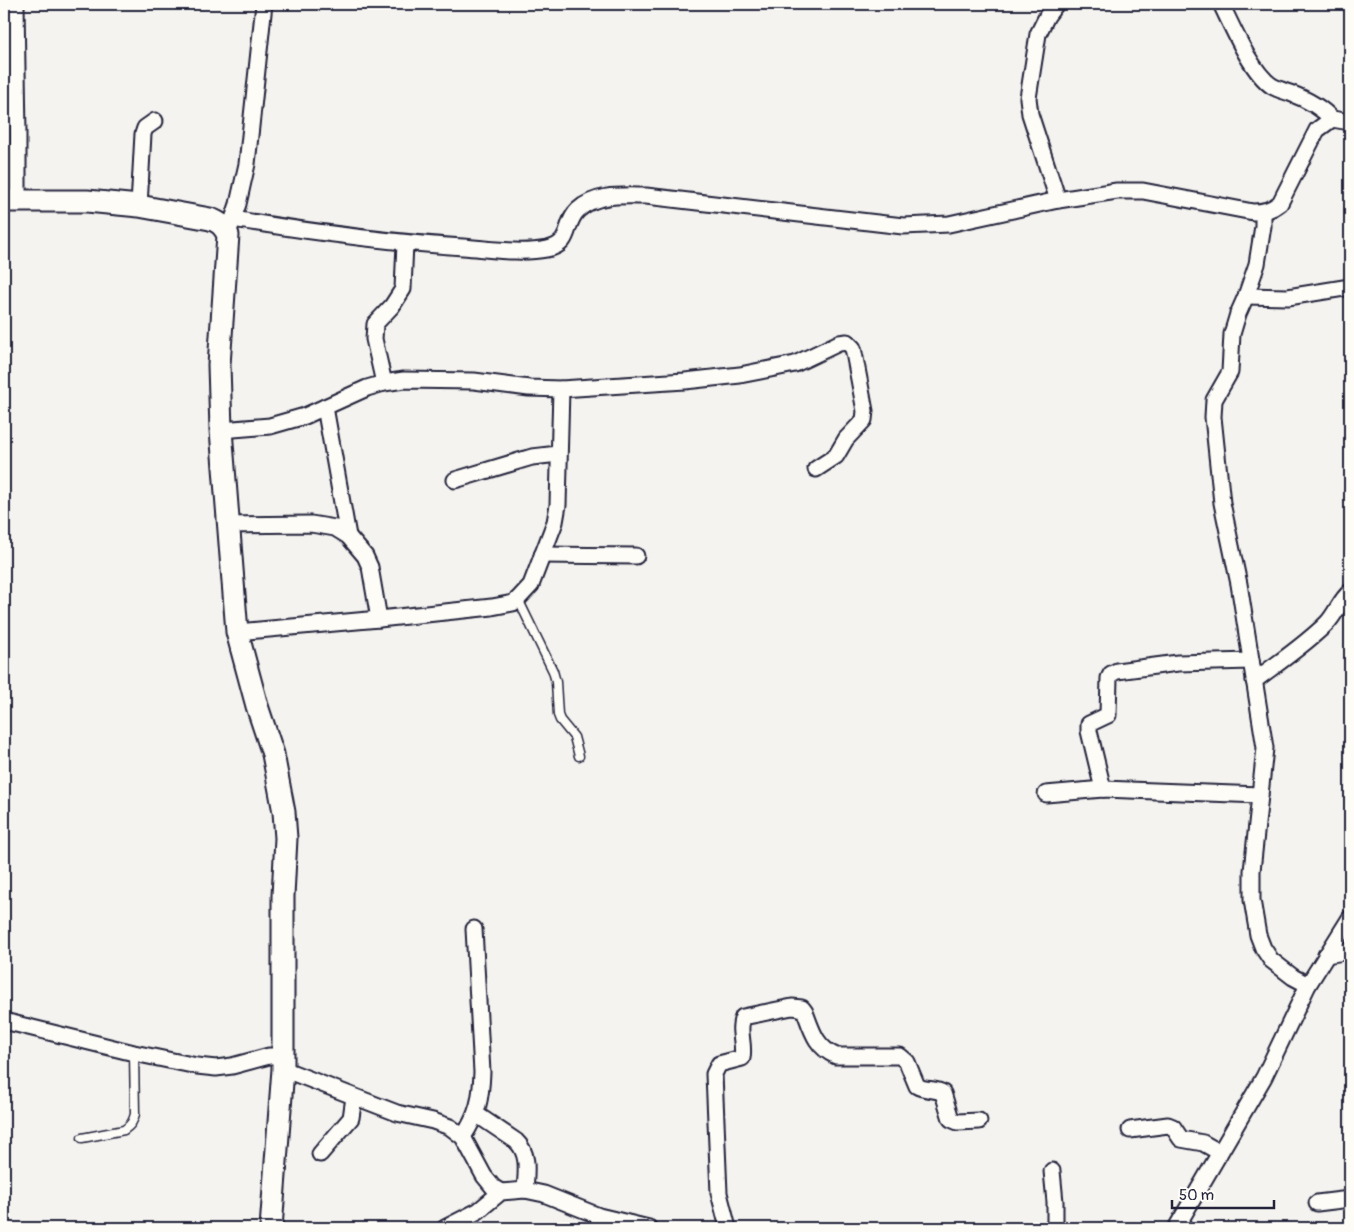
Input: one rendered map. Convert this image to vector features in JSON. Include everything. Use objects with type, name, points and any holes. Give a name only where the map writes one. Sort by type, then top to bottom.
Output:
[{"type":"street","points":[[16,4],[18,135],[11,201],[87,201],[139,206],[210,219],[218,221],[224,226],[231,227],[306,232],[405,243],[532,251],[550,249],[558,246],[564,240],[573,216],[578,209],[588,202],[600,198],[620,196],[646,196],[904,226],[949,224],[1058,200],[1116,191],[1142,191],[1253,212],[1264,212],[1280,203],[1317,130],[1332,119]]},
{"type":"street","points":[[264,4],[247,164],[231,227],[219,365],[221,430],[237,632],[256,706],[273,754],[284,812],[286,838],[283,896],[283,1062],[271,1228]]},
{"type":"street","points":[[1056,4],[1047,16],[1038,34],[1028,98],[1030,114],[1058,200]]},
{"type":"street","points":[[1221,4],[1252,64],[1272,86],[1305,98],[1323,110],[1332,119],[1350,122]]},
{"type":"street","points":[[139,206],[143,134],[145,128],[155,120]]},
{"type":"street","points":[[1264,212],[1257,264],[1232,334],[1230,372],[1214,400],[1213,417],[1222,503],[1239,584],[1265,748],[1252,871],[1252,900],[1258,935],[1263,948],[1271,960],[1293,977],[1308,985]]},
{"type":"street","points":[[384,383],[374,339],[375,324],[392,306],[402,289],[405,243]]},
{"type":"street","points":[[1246,296],[1288,297],[1350,287]]},
{"type":"street","points":[[221,430],[270,426],[305,416],[367,388],[404,380],[474,381],[529,388],[684,381],[740,375],[795,364],[838,343],[847,342],[853,348],[865,411],[864,420],[846,439],[836,456],[816,469]]},
{"type":"street","points":[[237,632],[492,607],[518,599],[531,585],[555,522],[558,505],[561,388]]},
{"type":"street","points":[[325,407],[348,536]]},
{"type":"street","points":[[455,480],[532,457],[558,454]]},
{"type":"street","points":[[228,525],[311,524],[335,528],[348,536],[365,556],[370,567],[380,619]]},
{"type":"street","points":[[542,555],[636,556]]},
{"type":"street","points":[[1254,681],[1309,640],[1330,620],[1345,596],[1350,592]]},
{"type":"street","points":[[1103,789],[1089,724],[1108,715],[1109,678],[1111,674],[1117,670],[1178,662],[1251,660]]},
{"type":"street","points":[[1046,794],[1103,789],[1260,795]]},
{"type":"street","points":[[1176,1228],[1264,1077],[1308,985],[1350,918]]},
{"type":"street","points":[[463,1137],[476,1114],[481,1091],[482,1072],[474,929]]},
{"type":"street","points":[[1326,955],[1350,951]]},
{"type":"street","points":[[728,1228],[720,1193],[714,1074],[719,1064],[742,1058],[744,1051],[740,1024],[743,1017],[792,1007],[802,1008],[816,1039],[826,1052],[836,1056],[900,1056],[908,1062],[916,1086],[923,1090],[938,1090],[943,1093],[951,1119],[958,1122],[979,1121]]},
{"type":"street","points":[[4,1021],[134,1053],[197,1066],[216,1068],[232,1066],[269,1056],[354,1097],[398,1113],[433,1120],[450,1127],[463,1137],[484,1176],[501,1192]]},
{"type":"street","points":[[320,1154],[351,1118],[354,1097]]},
{"type":"street","points":[[476,1114],[522,1146],[526,1160],[525,1190]]},
{"type":"street","points":[[1130,1130],[1168,1124],[1173,1127],[1181,1139],[1203,1144],[1220,1152]]},
{"type":"street","points":[[1052,1170],[1055,1202],[1054,1228]]},
{"type":"street","points":[[445,1228],[478,1211],[501,1192],[525,1190],[544,1194],[599,1216],[649,1228]]},
{"type":"street","points":[[1317,1203],[1350,1199]]},
{"type":"lane","points":[[518,599],[553,671],[556,682],[558,715],[574,736],[579,756]]},
{"type":"lane","points":[[82,1138],[124,1130],[134,1121],[134,1053]]}]
